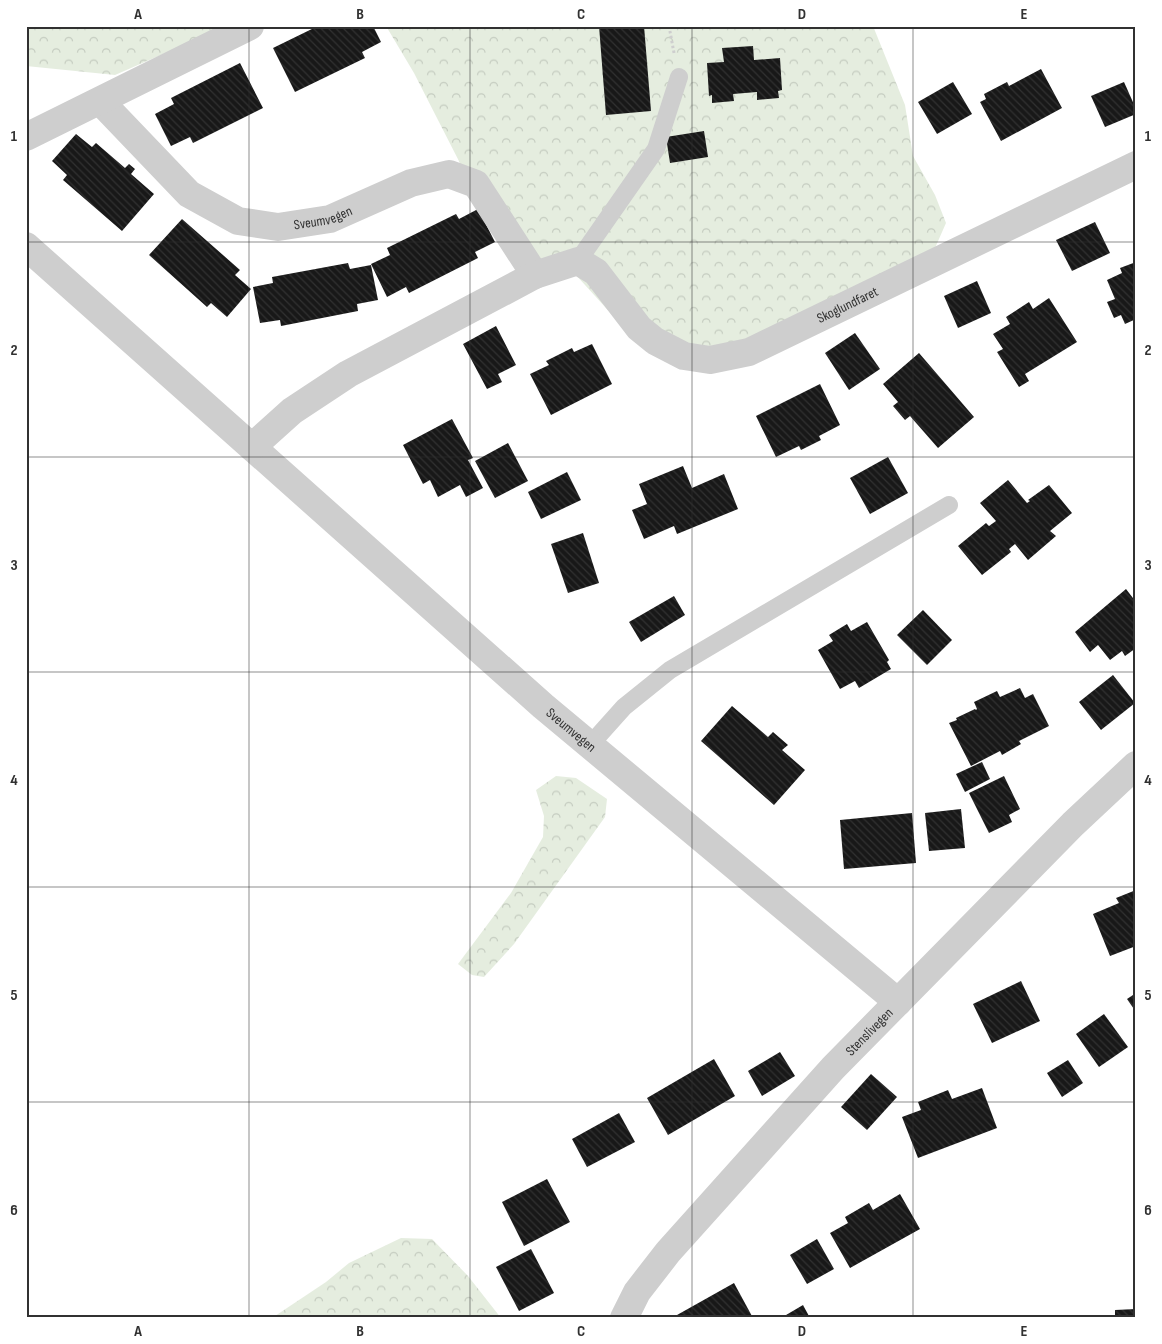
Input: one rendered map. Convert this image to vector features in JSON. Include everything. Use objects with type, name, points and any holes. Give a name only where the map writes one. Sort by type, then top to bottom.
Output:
[{"type":"street","points":[[26,137],[250,26]]},
{"type":"street","name":"Sveumvegen","points":[[100,101],[189,194],[238,221],[278,227],[330,219],[411,183],[449,174],[476,184],[535,275]]},
{"type":"street","name":"Skoglundfaret","points":[[578,261],[596,272],[639,328],[655,341],[684,356],[710,360],[749,352],[1136,165]]},
{"type":"street","name":"Sveumvegen","points":[[26,246],[543,706],[898,1002]]},
{"type":"street","points":[[252,447],[292,411],[348,374],[535,275],[578,261]]},
{"type":"street","name":"Stenslivegen","points":[[624,1318],[642,1285],[686,1231],[833,1068],[1073,824],[1136,765]]},
{"type":"lane","points":[[578,261],[656,149],[679,77]]},
{"type":"lane","points":[[590,745],[624,707],[670,670],[949,505]]},
{"type":"green space","points":[[26,26],[220,26],[186,44],[115,75],[26,66]]},
{"type":"green space","points":[[386,26],[873,26],[905,105],[913,156],[935,195],[946,223],[928,264],[753,357],[636,341],[575,274],[531,274],[463,169],[414,73]]},
{"type":"green space","points":[[556,776],[576,778],[607,799],[605,817],[514,944],[484,977],[472,975],[458,964],[511,893],[543,837],[544,816],[536,790]]},
{"type":"green space","points":[[401,1238],[432,1239],[468,1276],[501,1318],[272,1318],[326,1282],[349,1263]]},
{"type":"building","points":[[318,26],[373,26],[381,42],[362,52],[365,58],[295,92],[273,48]]},
{"type":"building","points":[[599,26],[644,26],[651,111],[606,115]]},
{"type":"building","points":[[753,46],[754,60],[780,58],[782,90],[778,91],[779,98],[757,100],[757,92],[733,94],[734,101],[712,103],[712,95],[709,96],[707,63],[724,62],[722,48]]},
{"type":"building","points":[[240,63],[263,108],[193,143],[190,137],[171,146],[155,114],[174,104],[171,98]]},
{"type":"building","points":[[1041,69],[1062,108],[1001,141],[980,102],[986,99],[984,94],[1007,82],[1009,86]]},
{"type":"building","points":[[953,82],[972,114],[937,134],[918,102]]},
{"type":"building","points":[[1124,82],[1136,109],[1136,114],[1105,127],[1091,96]]},
{"type":"building","points":[[704,131],[708,157],[670,163],[666,137]]},
{"type":"building","points":[[76,134],[92,147],[96,143],[125,168],[129,164],[135,169],[131,174],[154,194],[122,231],[63,180],[67,175],[52,161]]},
{"type":"building","points":[[478,209],[495,242],[475,252],[478,258],[409,293],[406,287],[387,297],[371,264],[390,255],[387,248],[456,214],[459,219]]},
{"type":"building","points":[[182,219],[240,270],[235,275],[251,289],[227,317],[211,303],[207,307],[149,255]]},
{"type":"building","points":[[1095,222],[1110,253],[1072,271],[1056,240]]},
{"type":"building","points":[[1136,262],[1136,319],[1125,324],[1121,315],[1114,318],[1107,302],[1115,299],[1107,280],[1122,273],[1120,268]]},
{"type":"building","points":[[348,263],[350,269],[371,265],[378,300],[357,304],[358,311],[281,326],[280,320],[260,323],[253,287],[273,283],[272,277]]},
{"type":"building","points":[[977,281],[991,313],[958,328],[944,296]]},
{"type":"building","points":[[1049,298],[1077,342],[1025,374],[1029,381],[1019,387],[997,352],[1003,349],[993,334],[1010,324],[1006,317],[1029,302],[1033,309]]},
{"type":"building","points":[[496,326],[516,365],[498,374],[502,382],[487,389],[463,344]]},
{"type":"building","points":[[855,333],[880,369],[849,390],[825,353]]},
{"type":"building","points":[[592,344],[612,384],[551,415],[530,374],[549,365],[546,361],[572,348],[574,352]]},
{"type":"building","points":[[919,353],[974,417],[938,448],[910,416],[905,420],[893,406],[898,402],[883,384]]},
{"type":"building","points":[[820,384],[840,425],[819,436],[821,440],[801,450],[799,446],[776,457],[756,416]]},
{"type":"building","points":[[452,419],[473,458],[468,460],[483,488],[466,497],[460,485],[438,497],[430,480],[423,484],[403,445]]},
{"type":"building","points":[[508,443],[528,481],[495,498],[475,461]]},
{"type":"building","points":[[888,457],[908,493],[870,514],[850,478]]},
{"type":"building","points":[[683,466],[692,488],[724,474],[738,509],[677,534],[674,526],[644,539],[632,510],[647,504],[639,484]]},
{"type":"building","points":[[567,472],[581,500],[541,519],[528,492]]},
{"type":"building","points":[[1008,480],[1027,503],[1030,501],[1028,500],[1049,485],[1072,513],[1050,531],[1056,536],[1028,560],[1015,544],[1009,549],[1011,552],[982,575],[958,546],[986,523],[989,526],[996,521],[980,503]]},
{"type":"building","points":[[583,533],[599,583],[568,593],[551,544]]},
{"type":"building","points":[[1126,589],[1136,602],[1136,641],[1133,643],[1136,648],[1125,656],[1122,651],[1110,660],[1098,645],[1090,652],[1075,632]]},
{"type":"building","points":[[674,596],[685,615],[641,642],[629,622]]},
{"type":"building","points":[[923,610],[952,640],[927,665],[897,635]]},
{"type":"building","points":[[867,622],[889,660],[887,662],[891,669],[859,688],[855,681],[840,689],[818,650],[833,641],[829,635],[847,624],[851,631]]},
{"type":"building","points":[[1113,675],[1135,703],[1101,730],[1079,702]]},
{"type":"building","points":[[1020,688],[1025,698],[1033,694],[1049,726],[1019,741],[1021,744],[1002,755],[1000,751],[971,766],[949,723],[976,710],[974,702],[997,691],[1000,697]]},
{"type":"building","points":[[732,706],[768,737],[773,732],[788,745],[782,750],[805,770],[774,805],[701,741]]},
{"type":"building","points":[[982,762],[990,779],[965,792],[956,774]]},
{"type":"building","points":[[1004,776],[1020,809],[1009,815],[1012,822],[989,833],[969,793]]},
{"type":"building","points":[[961,809],[965,848],[929,851],[925,813]]},
{"type":"building","points":[[912,813],[916,863],[844,869],[840,820]]},
{"type":"building","points":[[1136,890],[1136,946],[1110,956],[1093,914],[1119,903],[1116,898]]},
{"type":"building","points":[[1021,981],[1040,1021],[992,1043],[973,1004]]},
{"type":"building","points":[[1136,993],[1136,1012],[1127,999]]},
{"type":"building","points":[[1104,1014],[1128,1047],[1099,1067],[1076,1034]]},
{"type":"building","points":[[780,1052],[795,1076],[762,1096],[748,1071]]},
{"type":"building","points":[[714,1059],[735,1096],[668,1135],[647,1098]]},
{"type":"building","points":[[1068,1060],[1083,1083],[1062,1097],[1047,1073]]},
{"type":"building","points":[[871,1074],[897,1097],[867,1130],[841,1107]]},
{"type":"building","points":[[982,1088],[997,1128],[918,1158],[902,1117],[921,1110],[918,1102],[948,1090],[952,1099]]},
{"type":"building","points":[[619,1113],[635,1142],[587,1167],[572,1139]]},
{"type":"building","points":[[547,1179],[570,1222],[524,1246],[502,1202]]},
{"type":"building","points":[[900,1194],[920,1229],[850,1268],[830,1233],[848,1223],[845,1217],[869,1203],[873,1210]]},
{"type":"building","points":[[817,1239],[834,1269],[807,1284],[790,1255]]},
{"type":"building","points":[[531,1249],[554,1293],[519,1311],[496,1267]]},
{"type":"building","points":[[734,1283],[753,1318],[679,1318],[677,1315]]},
{"type":"building","points":[[803,1305],[810,1318],[781,1318]]},
{"type":"building","points":[[1136,1309],[1136,1318],[1115,1318],[1115,1310]]}]
